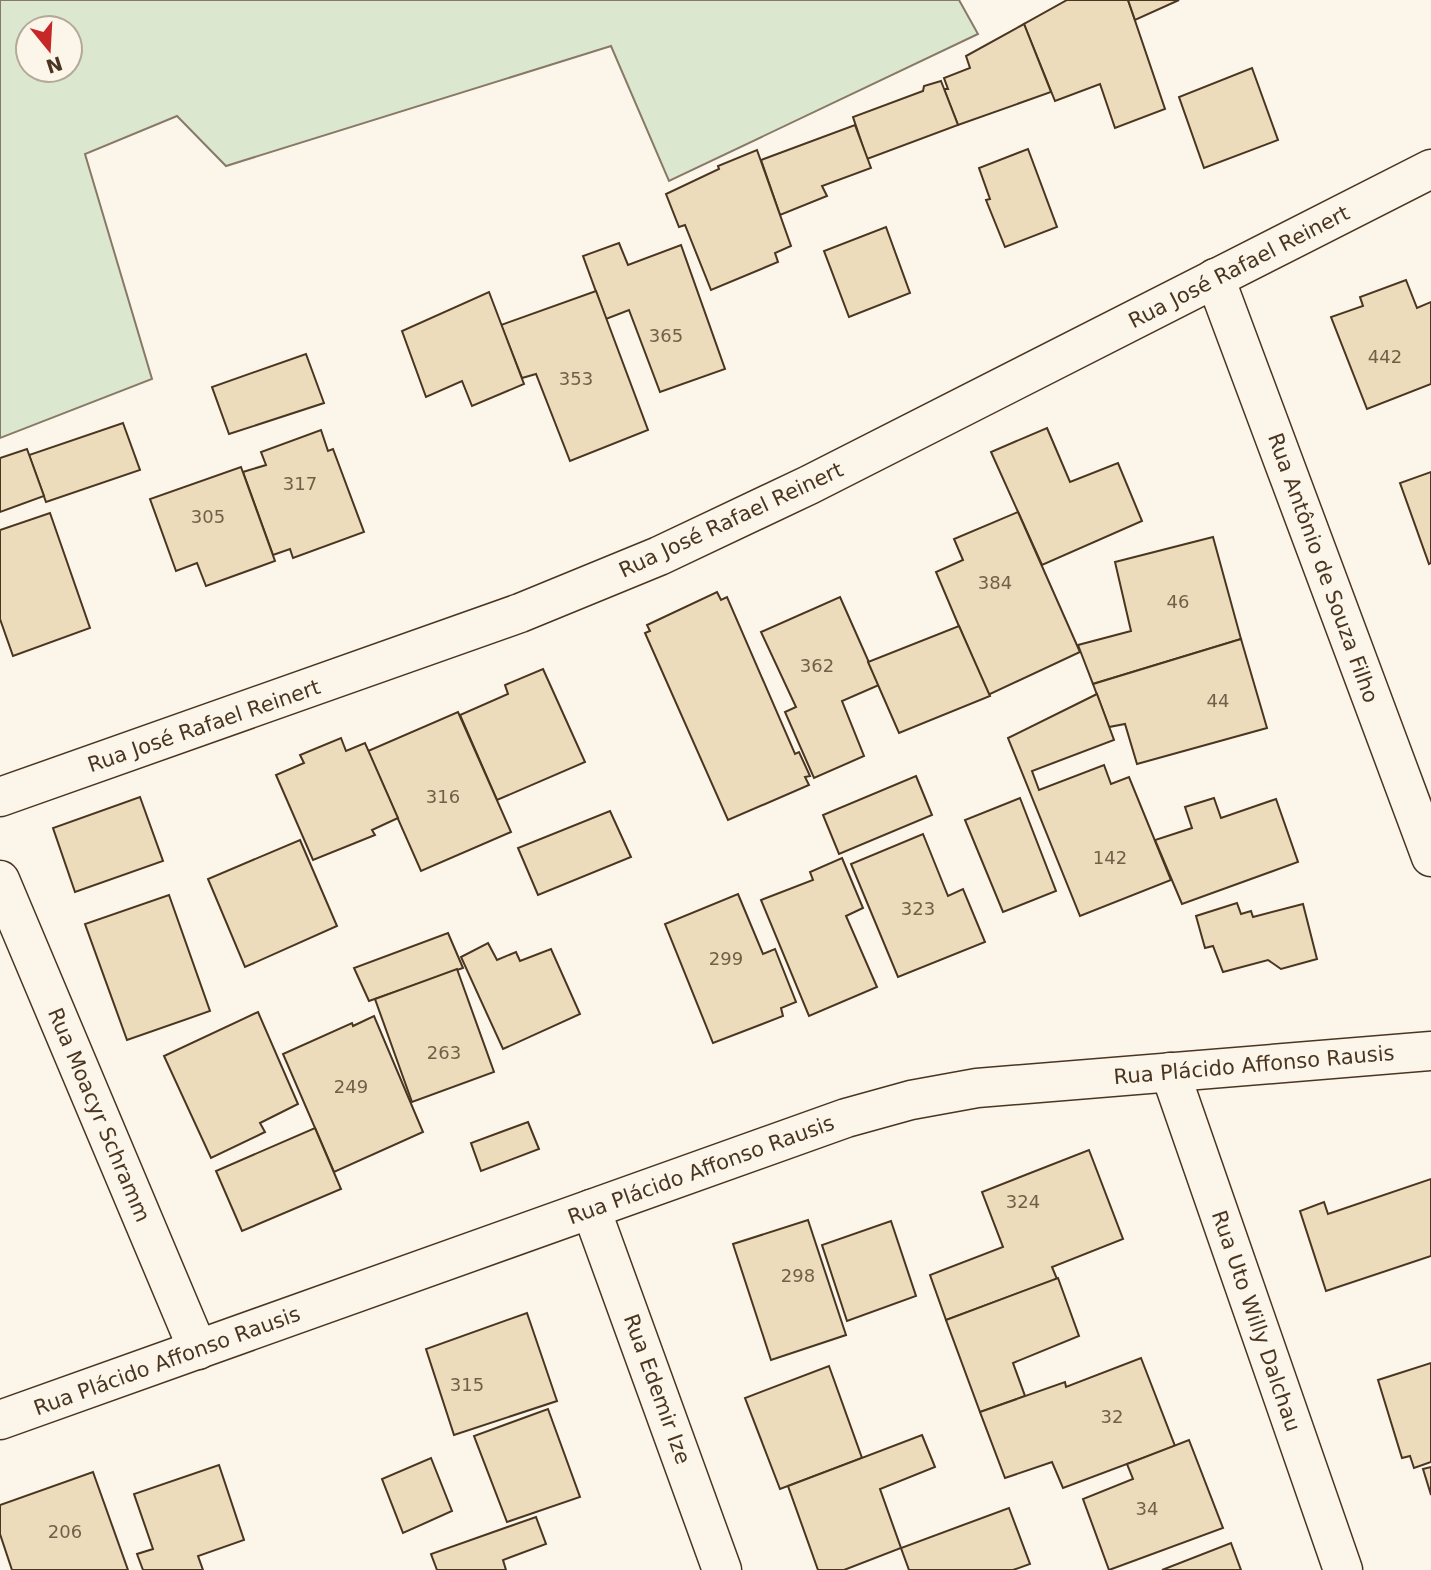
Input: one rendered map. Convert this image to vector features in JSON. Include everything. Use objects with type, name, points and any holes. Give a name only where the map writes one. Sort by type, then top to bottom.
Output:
[{"type":"street","name":"Rua José Rafael Reinert","points":[[0,797],[520,613],[659,556],[809,485],[1431,169]]},
{"type":"street","name":"Rua Antônio de Souza Filho","points":[[1215,278],[1431,857]]},
{"type":"street","name":"Rua Moacyr Schramm","points":[[0,880],[198,1350]]},
{"type":"street","name":"Rua Plácido Affonso Rausis","points":[[0,1420],[846,1118],[911,1100],[976,1088],[1431,1051]]},
{"type":"street","name":"Rua Uto Willy Dalchau","points":[[1170,1072],[1343,1570]]},
{"type":"street","name":"Rua Edemir Ize","points":[[591,1209],[722,1570]]},
{"type":"green space","points":[[0,0],[959,0],[978,34],[669,181],[611,46],[226,166],[177,116],[85,154],[152,379],[0,438]]},
{"type":"building","points":[[1067,0],[1128,0],[1165,109],[1115,128],[1100,84],[1055,101],[1024,24]]},
{"type":"building","points":[[1128,0],[1179,0],[1135,20]]},
{"type":"building","points":[[1024,24],[1051,92],[958,125],[944,89],[948,89],[944,78],[970,68],[966,56]]},
{"type":"building","points":[[1252,68],[1278,140],[1204,168],[1179,97]]},
{"type":"building","points":[[941,81],[958,125],[867,159],[853,117],[923,91],[924,86]]},
{"type":"building","points":[[855,125],[871,168],[822,186],[827,196],[780,215],[761,160]]},
{"type":"building","points":[[1028,149],[1057,227],[1005,247],[986,200],[990,199],[979,168]]},
{"type":"building","points":[[757,150],[791,246],[775,253],[778,262],[711,290],[685,225],[679,227],[666,194],[719,169],[718,166]]},
{"type":"building","points":[[886,227],[910,293],[849,317],[824,251]]},
{"type":"building","points":[[619,243],[628,265],[681,245],[725,369],[660,392],[629,310],[606,319],[583,256]]},
{"type":"building","points":[[1406,280],[1417,308],[1431,302],[1431,384],[1367,409],[1331,317],[1363,306],[1360,297]]},
{"type":"building","points":[[596,291],[648,430],[570,461],[536,374],[522,378],[501,325]]},
{"type":"building","points":[[489,292],[524,384],[472,406],[462,381],[426,397],[402,331]]},
{"type":"building","points":[[306,354],[324,403],[229,434],[212,387]]},
{"type":"building","points":[[123,423],[140,470],[46,502],[29,455]]},
{"type":"building","points":[[1047,428],[1070,482],[1118,463],[1142,521],[1042,565],[991,452]]},
{"type":"building","points":[[321,430],[328,451],[333,449],[364,532],[293,558],[290,549],[273,555],[243,472],[266,465],[261,452]]},
{"type":"building","points":[[27,449],[44,496],[0,512],[0,458]]},
{"type":"building","points":[[241,467],[275,561],[206,586],[197,563],[176,571],[150,499]]},
{"type":"building","points":[[1431,472],[1431,563],[1429,564],[1400,483]]},
{"type":"building","points":[[1018,512],[1080,652],[988,695],[936,572],[963,560],[954,539]]},
{"type":"building","points":[[50,513],[90,628],[13,656],[0,619],[0,530]]},
{"type":"building","points":[[1213,537],[1241,639],[1093,684],[1078,645],[1131,631],[1115,562]]},
{"type":"building","points":[[717,592],[721,600],[727,597],[795,754],[799,752],[810,776],[805,777],[809,785],[728,820],[645,633],[650,631],[647,625]]},
{"type":"building","points":[[840,597],[879,685],[842,701],[864,756],[814,778],[785,712],[796,707],[761,632]]},
{"type":"building","points":[[959,626],[990,696],[899,733],[868,662]]},
{"type":"building","points":[[1241,639],[1267,728],[1137,764],[1125,724],[1109,727],[1093,684]]},
{"type":"building","points":[[543,669],[585,762],[497,800],[460,715],[508,694],[505,685]]},
{"type":"building","points":[[1097,694],[1114,740],[1032,771],[1039,790],[1104,765],[1111,784],[1129,777],[1171,880],[1080,916],[1008,738]]},
{"type":"building","points":[[458,712],[511,832],[421,871],[368,751]]},
{"type":"building","points":[[341,738],[346,751],[365,743],[398,818],[372,830],[375,835],[313,860],[276,775],[304,763],[300,755]]},
{"type":"building","points":[[916,776],[932,815],[839,854],[823,815]]},
{"type":"building","points":[[140,797],[163,861],[75,892],[53,828]]},
{"type":"building","points":[[1020,798],[1056,891],[1003,912],[965,820]]},
{"type":"building","points":[[1214,798],[1221,818],[1276,799],[1298,862],[1182,904],[1155,840],[1192,828],[1185,807]]},
{"type":"building","points":[[610,811],[631,857],[538,895],[518,848]]},
{"type":"building","points":[[923,834],[948,896],[963,889],[985,942],[898,977],[851,864]]},
{"type":"building","points":[[300,840],[337,926],[245,967],[208,879]]},
{"type":"building","points":[[842,858],[863,908],[846,916],[877,987],[809,1016],[761,900],[813,880],[810,872]]},
{"type":"building","points":[[738,894],[763,954],[775,949],[796,1002],[781,1008],[783,1016],[713,1043],[665,924]]},
{"type":"building","points":[[169,895],[210,1011],[127,1040],[85,924]]},
{"type":"building","points":[[1237,903],[1241,914],[1251,911],[1253,917],[1303,904],[1317,959],[1281,969],[1268,960],[1223,972],[1213,946],[1205,948],[1196,916]]},
{"type":"building","points":[[448,933],[463,968],[369,1001],[354,968]]},
{"type":"building","points":[[488,943],[497,960],[516,952],[520,961],[551,949],[580,1014],[503,1049],[461,957]]},
{"type":"building","points":[[457,969],[494,1072],[412,1102],[375,999]]},
{"type":"building","points":[[258,1012],[298,1104],[260,1123],[265,1132],[211,1158],[164,1056]]},
{"type":"building","points":[[374,1016],[423,1132],[334,1172],[283,1054]]},
{"type":"building","points":[[528,1122],[539,1149],[481,1171],[471,1143]]},
{"type":"building","points":[[315,1128],[341,1189],[242,1231],[216,1171]]},
{"type":"building","points":[[1089,1150],[1123,1239],[1052,1267],[1057,1279],[946,1320],[930,1275],[1003,1247],[982,1192]]},
{"type":"building","points":[[1431,1179],[1431,1256],[1326,1291],[1300,1211],[1324,1202],[1328,1214]]},
{"type":"building","points":[[808,1220],[846,1335],[771,1360],[733,1244]]},
{"type":"building","points":[[891,1221],[916,1296],[847,1321],[822,1245]]},
{"type":"building","points":[[1058,1278],[1079,1336],[1013,1363],[1025,1396],[980,1412],[946,1320]]},
{"type":"building","points":[[527,1313],[557,1401],[454,1435],[426,1349]]},
{"type":"building","points":[[1141,1358],[1175,1446],[1063,1488],[1052,1462],[1005,1478],[980,1412],[1065,1382],[1066,1387]]},
{"type":"building","points":[[1431,1363],[1431,1462],[1414,1468],[1410,1456],[1402,1458],[1378,1380]]},
{"type":"building","points":[[829,1366],[862,1458],[780,1489],[745,1398]]},
{"type":"building","points":[[548,1409],[580,1497],[507,1522],[474,1436]]},
{"type":"building","points":[[922,1435],[935,1467],[880,1489],[901,1548],[844,1570],[818,1570],[788,1486]]},
{"type":"building","points":[[1189,1440],[1223,1528],[1109,1570],[1083,1499],[1133,1479],[1127,1464]]},
{"type":"building","points":[[431,1458],[452,1511],[403,1533],[382,1479]]},
{"type":"building","points":[[219,1465],[244,1540],[198,1556],[203,1570],[143,1570],[137,1554],[153,1549],[134,1494]]},
{"type":"building","points":[[1431,1467],[1431,1495],[1423,1469]]},
{"type":"building","points":[[93,1472],[128,1570],[12,1570],[0,1534],[0,1505]]},
{"type":"building","points":[[1009,1508],[1030,1564],[1013,1570],[909,1570],[901,1548]]},
{"type":"building","points":[[536,1517],[546,1544],[503,1560],[506,1570],[437,1570],[431,1554]]},
{"type":"building","points":[[1231,1543],[1241,1570],[1162,1570]]}]
